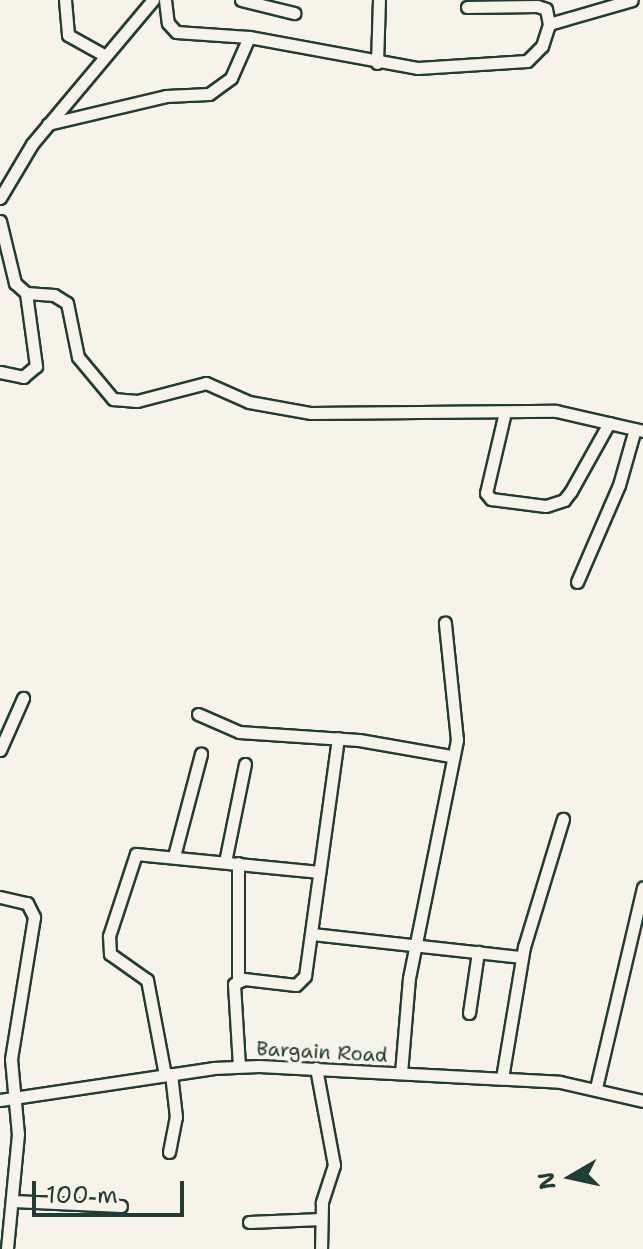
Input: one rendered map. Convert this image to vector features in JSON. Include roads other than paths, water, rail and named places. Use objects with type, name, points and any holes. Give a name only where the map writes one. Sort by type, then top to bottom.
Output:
[{"type":"street","points":[[65,0],[68,35],[104,55]]},
{"type":"street","points":[[0,198],[48,124],[153,0]]},
{"type":"street","points":[[165,0],[168,23],[176,32],[249,37],[402,68],[517,63],[542,46],[549,24],[546,9],[537,6],[467,7]]},
{"type":"street","points":[[241,0],[294,13]]},
{"type":"street","points":[[377,63],[379,0]]},
{"type":"street","points":[[549,24],[632,0]]},
{"type":"street","points":[[48,124],[166,96],[209,94],[231,78],[249,37]]},
{"type":"street","points":[[0,221],[15,283],[26,293],[54,295],[67,303],[78,357],[108,395],[123,401],[206,383],[249,402],[311,413],[556,411],[639,430],[577,582]]},
{"type":"street","points":[[0,372],[23,377],[36,366],[26,293]]},
{"type":"street","points":[[505,412],[486,493],[491,499],[546,506],[564,500],[571,491],[609,423]]},
{"type":"street","points":[[401,1073],[408,988],[457,713],[445,623]]},
{"type":"street","points":[[0,750],[23,698]]},
{"type":"street","points":[[198,714],[239,732],[338,738],[451,756]]},
{"type":"street","points":[[238,980],[288,985],[301,982],[312,934],[338,738]]},
{"type":"street","points":[[174,856],[201,754]]},
{"type":"street","points":[[225,862],[245,764]]},
{"type":"street","points":[[502,1078],[522,957],[563,819]]},
{"type":"street","points":[[169,1152],[176,1117],[147,980],[113,961],[108,945],[136,854],[319,872]]},
{"type":"street","points":[[238,863],[238,980],[232,991],[239,1066]]},
{"type":"street","points":[[596,1088],[643,887]]},
{"type":"street","points":[[0,897],[27,903],[34,917],[11,1059],[18,1134],[7,1249]]},
{"type":"street","points":[[312,934],[522,957]]},
{"type":"street","points":[[469,1013],[478,952]]},
{"type":"street","name":"Bargain Road","points":[[0,1100],[239,1066],[502,1078],[596,1088],[643,1101]]},
{"type":"street","points":[[316,1068],[334,1165],[321,1219],[321,1249]]},
{"type":"street","points":[[13,1201],[121,1206]]},
{"type":"street","points":[[249,1222],[321,1219]]}]
